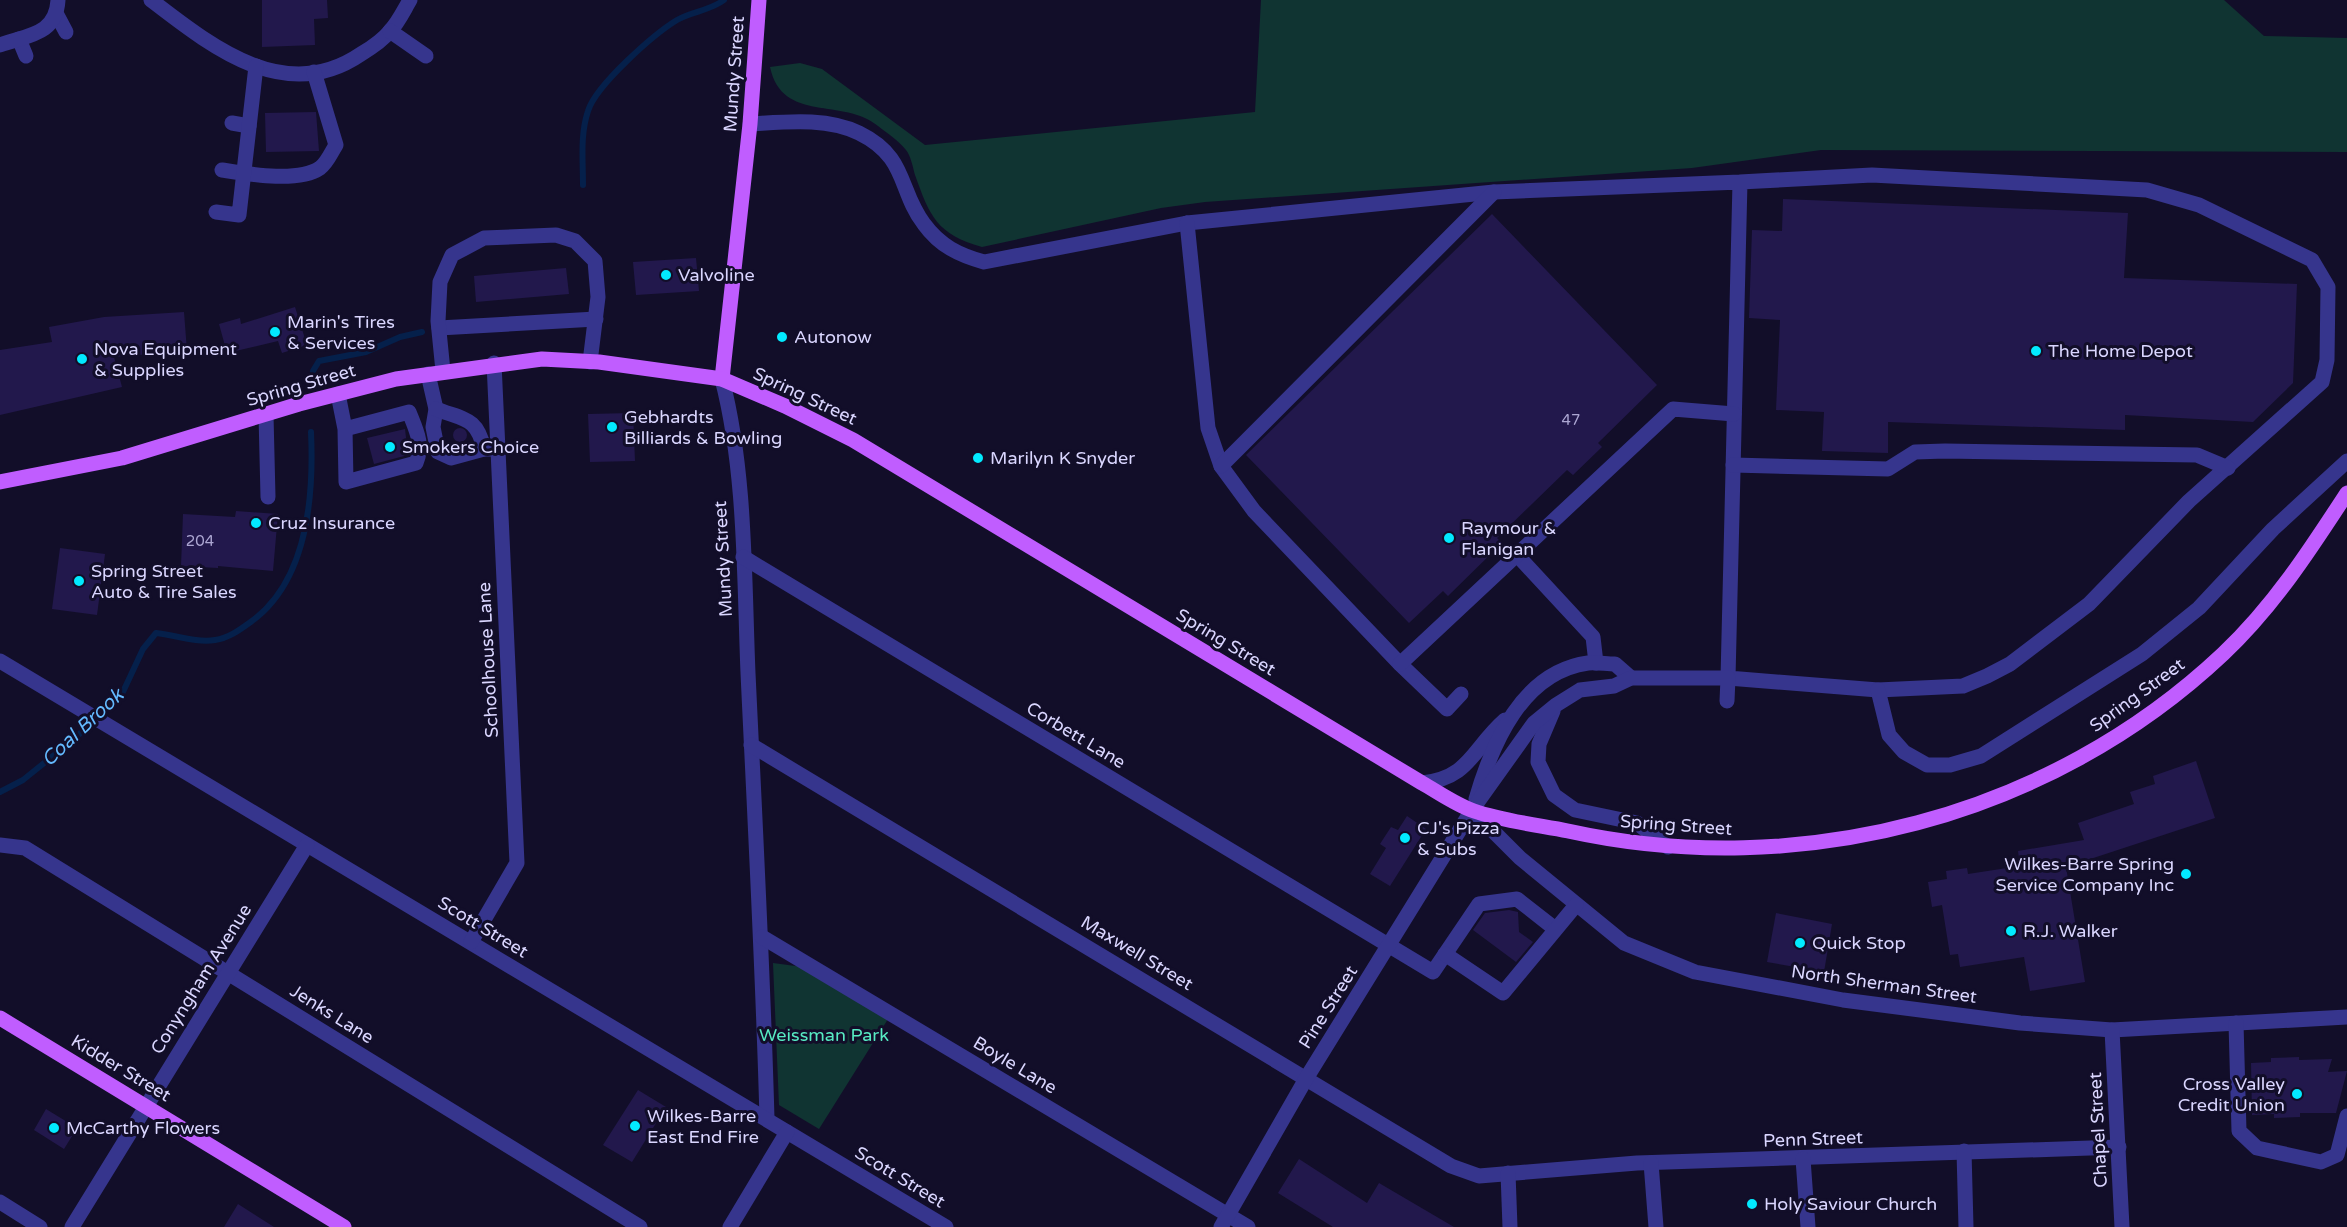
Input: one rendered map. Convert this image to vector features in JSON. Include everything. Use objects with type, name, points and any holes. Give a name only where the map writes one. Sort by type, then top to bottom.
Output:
[{"type":"main road","name":"Mundy Street","points":[[722,379],[750,124],[759,0]]},
{"type":"main road","name":"Spring Street","points":[[0,482],[122,458],[300,404],[396,379],[494,363],[542,359],[590,362],[722,379],[786,406],[853,440],[1422,783],[1472,810],[1605,840],[1668,847],[1719,849],[1849,839],[1940,817],[1998,798],[2064,768],[2127,730],[2224,653],[2269,606],[2347,493]]},
{"type":"main road","name":"Kidder Street","points":[[0,1018],[344,1227]]},
{"type":"street","points":[[151,0],[216,47],[269,72],[296,74],[343,66],[390,31],[410,0]]},
{"type":"street","points":[[57,8],[66,32]]},
{"type":"street","points":[[0,45],[43,31],[57,8]]},
{"type":"street","points":[[390,31],[426,56]]},
{"type":"street","points":[[19,39],[26,56]]},
{"type":"street","points":[[216,212],[239,215],[256,66]]},
{"type":"street","points":[[222,171],[301,176],[320,168],[326,162],[336,146],[314,72]]},
{"type":"street","points":[[750,124],[811,122],[838,126],[866,137],[893,160],[923,224],[940,243],[959,255],[984,262],[1187,223],[1494,192],[1872,175],[2147,190],[2199,205],[2312,260],[2328,286],[2327,360],[2322,382],[2189,501],[2089,604],[2010,664],[1963,686],[1878,690],[1728,678],[1631,678],[1614,686],[1580,690],[1556,705],[1534,723],[1472,810]]},
{"type":"street","points":[[232,123],[249,126]]},
{"type":"street","points":[[1726,701],[1740,182]]},
{"type":"street","points":[[1221,466],[1494,192]]},
{"type":"street","points":[[1187,223],[1208,428],[1221,466],[1254,511],[1400,664],[1447,709],[1461,694]]},
{"type":"street","points":[[500,449],[484,449],[451,458],[438,452],[434,427],[440,282],[452,255],[484,238],[556,235],[575,241],[595,261],[598,297],[590,362]]},
{"type":"street","points":[[439,328],[596,319]]},
{"type":"street","name":"Schoolhouse Lane","points":[[471,942],[517,863],[500,449],[494,363]]},
{"type":"street","name":"Mundy Street","points":[[722,379],[734,424],[743,557],[762,937],[767,1119]]},
{"type":"street","points":[[338,394],[345,429],[346,482],[416,463],[421,452],[419,435],[409,412],[345,429]]},
{"type":"street","points":[[436,409],[471,421],[480,433],[484,449]]},
{"type":"street","points":[[1400,664],[1674,409],[1734,414]]},
{"type":"street","points":[[266,415],[268,497]]},
{"type":"street","points":[[1733,465],[1888,469],[1915,452],[1945,451],[2196,455],[2228,468]]},
{"type":"street","points":[[1878,690],[1889,735],[1904,752],[1927,765],[1950,765],[1981,756],[2142,654],[2199,608],[2273,529],[2347,461]]},
{"type":"street","points":[[1518,556],[1593,637],[1596,663]]},
{"type":"street","name":"Corbett Lane","points":[[743,557],[1433,972],[1445,954]]},
{"type":"street","name":"Scott Street","points":[[0,661],[946,1227]]},
{"type":"street","points":[[1422,783],[1451,777],[1474,754],[1485,737],[1512,714],[1533,689],[1565,670],[1596,663],[1616,664],[1631,678]]},
{"type":"street","points":[[1556,705],[1539,744],[1538,762],[1554,795],[1575,810],[1637,823],[1668,847]]},
{"type":"street","points":[[1472,810],[1482,777],[1512,714]]},
{"type":"street","name":"Maxwell Street","points":[[751,745],[1307,1077],[1451,1166],[1479,1176],[1508,1173]]},
{"type":"street","name":"Pine Street","points":[[1224,1221],[1307,1077],[1472,810]]},
{"type":"street","name":"North Sherman Street","points":[[1472,810],[1520,858],[1624,943],[1695,972],[1843,1000],[2020,1023],[2112,1030],[2347,1017]]},
{"type":"street","name":"Jenks Lane","points":[[0,845],[25,848],[640,1227]]},
{"type":"street","name":"Conyngham Avenue","points":[[72,1227],[307,845]]},
{"type":"street","points":[[1554,928],[1517,899],[1479,904],[1445,954],[1503,993],[1554,928],[1576,905]]},
{"type":"street","name":"Boyle Lane","points":[[762,937],[1224,1221],[1248,1227]]},
{"type":"street","points":[[2236,1023],[2239,1131],[2257,1148],[2321,1162],[2331,1159],[2337,1155],[2347,1116]]},
{"type":"street","name":"Chapel Street","points":[[2112,1030],[2122,1227]]},
{"type":"street","points":[[730,1227],[787,1132]]},
{"type":"street","name":"Penn Street","points":[[1508,1173],[1651,1163],[1803,1159],[1964,1151],[2119,1148]]},
{"type":"street","points":[[1964,1151],[1966,1227]]},
{"type":"street","points":[[1803,1159],[1808,1227]]},
{"type":"street","points":[[1651,1163],[1656,1227]]},
{"type":"street","points":[[1508,1173],[1510,1227]]},
{"type":"street","points":[[0,1202],[40,1227]]},
{"type":"green space","points":[[1261,0],[2224,0],[2264,36],[2347,38],[2347,152],[1821,150],[1692,168],[1205,202],[1161,208],[982,247],[955,236],[937,222],[925,202],[909,155],[896,140],[864,117],[800,103],[787,96],[777,85],[770,67],[800,63],[822,69],[925,145],[1255,112]]},
{"type":"green space","name":"Weissman Park","points":[[773,963],[803,967],[888,1019],[819,1129],[779,1105]]},
{"type":"building","points":[[262,0],[327,0],[328,18],[314,19],[315,45],[262,47]]},
{"type":"building","points":[[316,112],[319,151],[266,152],[265,113]]},
{"type":"building","name":"The Home Depot","points":[[1783,199],[2128,213],[2124,278],[2297,284],[2293,383],[2253,422],[2125,415],[2125,430],[1888,422],[1888,453],[1822,451],[1824,412],[1776,410],[1780,320],[1749,318],[1752,230],[1782,231]]},
{"type":"building","points":[[1492,214],[1657,385],[1598,443],[1602,447],[1573,475],[1567,470],[1497,538],[1502,543],[1448,596],[1443,591],[1409,623],[1246,455]]},
{"type":"building","points":[[696,258],[699,291],[636,295],[633,262]]},
{"type":"building","points":[[566,268],[569,294],[476,302],[474,276]]},
{"type":"building","name":"Marin's Tires & Services","points":[[295,307],[307,345],[282,353],[278,341],[227,353],[219,324],[240,318],[241,324]]},
{"type":"building","points":[[184,312],[187,351],[114,357],[122,387],[0,415],[0,350],[52,342],[49,327],[104,317]]},
{"type":"building","points":[[633,413],[635,461],[590,462],[588,414]]},
{"type":"building","points":[[457,428],[463,428],[467,435],[463,442],[457,442],[453,438],[453,432]]},
{"type":"building","name":"Smokers Choice","points":[[405,429],[408,455],[374,464],[367,438]]},
{"type":"building","points":[[236,511],[278,514],[273,571],[218,566],[218,568],[181,566],[183,514],[235,517]]},
{"type":"building","name":"Spring Street Auto & Tire Sales","points":[[60,548],[105,554],[97,615],[52,609]]},
{"type":"building","name":"R.J. Walker","points":[[2196,761],[2215,818],[2066,867],[2085,982],[2030,991],[2024,957],[1960,967],[1958,954],[1950,955],[1942,905],[1932,907],[1928,882],[1947,879],[1946,871],[1967,868],[1968,874],[2020,866],[2018,851],[2084,840],[2078,823],[2134,804],[2130,792],[2155,784],[2153,776]]},
{"type":"building","points":[[1407,816],[1426,829],[1390,886],[1370,874],[1386,848],[1380,844],[1391,827],[1398,830]]},
{"type":"building","points":[[1509,910],[1518,912],[1519,932],[1533,942],[1516,962],[1473,930],[1485,913]]},
{"type":"building","name":"Quick Stop","points":[[1776,913],[1832,924],[1824,972],[1767,962]]},
{"type":"building","name":"Cross Valley Credit Union","points":[[2299,1057],[2299,1060],[2332,1059],[2328,1072],[2347,1071],[2336,1113],[2300,1113],[2300,1117],[2274,1118],[2274,1114],[2252,1115],[2251,1063],[2271,1062],[2271,1058]]},
{"type":"building","name":"Wilkes-Barre East End Fire","points":[[638,1090],[666,1107],[632,1162],[603,1145]]},
{"type":"building","name":"McCarthy Flowers","points":[[46,1109],[77,1128],[64,1149],[34,1130]]},
{"type":"building","points":[[1299,1159],[1367,1203],[1379,1183],[1454,1227],[1333,1227],[1278,1193]]},
{"type":"building","points":[[238,1204],[274,1227],[224,1227]]},
{"type":"waterway","name":"Coal Brook","points":[[583,185],[582,148],[585,120],[593,100],[602,88],[627,61],[667,27],[683,17],[724,0]]},
{"type":"waterway","name":"Coal Brook","points":[[313,371],[319,361],[366,352],[400,337],[422,332]]},
{"type":"waterway","name":"Coal Brook","points":[[0,792],[23,780],[74,739],[122,694],[143,649],[156,633],[208,641],[220,639],[244,627],[271,604],[285,583],[304,536],[311,483],[311,432]]},
{"type":"place","name":"Valvoline","points":[[666,275]]},
{"type":"place","name":"Marin's Tires & Services","points":[[275,332]]},
{"type":"place","name":"Autonow","points":[[782,337]]},
{"type":"place","name":"The Home Depot","points":[[2036,351]]},
{"type":"place","name":"Nova Equipment & Supplies","points":[[82,359]]},
{"type":"place","name":"Gebhardts Billiards & Bowling","points":[[612,427]]},
{"type":"place","name":"Smokers Choice","points":[[390,447]]},
{"type":"place","name":"Marilyn K Snyder","points":[[978,458]]},
{"type":"place","name":"Cruz Insurance","points":[[256,523]]},
{"type":"place","name":"Raymour & Flanigan","points":[[1449,538]]},
{"type":"place","name":"Spring Street Auto & Tire Sales","points":[[79,581]]},
{"type":"place","name":"CJ's Pizza & Subs","points":[[1405,838]]},
{"type":"place","name":"Wilkes-Barre Spring Service Company Inc","points":[[2186,874]]},
{"type":"place","name":"R.J. Walker","points":[[2011,931]]},
{"type":"place","name":"Quick Stop","points":[[1800,943]]},
{"type":"place","name":"Cross Valley Credit Union","points":[[2297,1094]]},
{"type":"place","name":"Wilkes-Barre East End Fire","points":[[635,1126]]},
{"type":"place","name":"McCarthy Flowers","points":[[54,1128]]},
{"type":"place","name":"Holy Saviour Church","points":[[1752,1204]]}]
